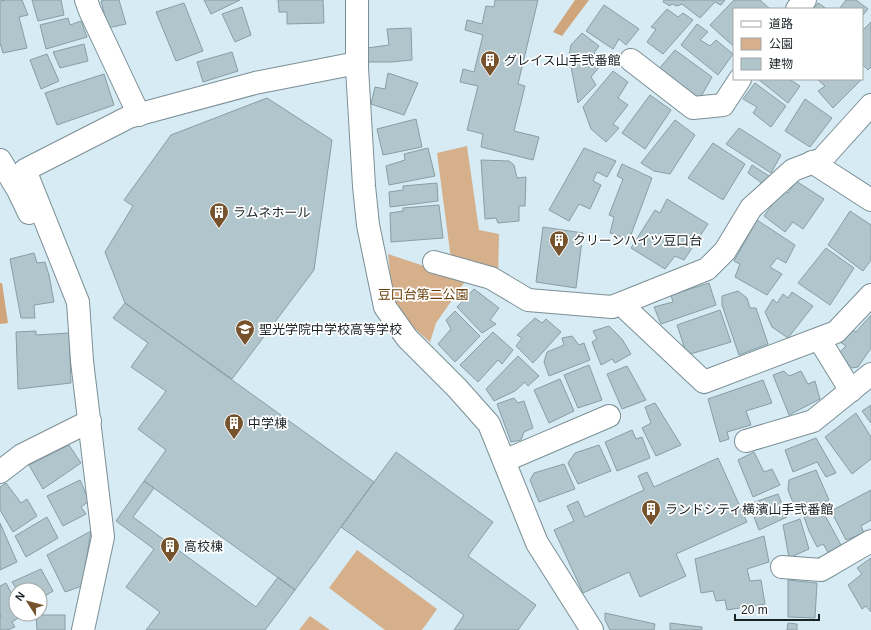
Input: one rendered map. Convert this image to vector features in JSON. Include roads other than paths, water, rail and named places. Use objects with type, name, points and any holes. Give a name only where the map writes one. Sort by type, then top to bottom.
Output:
[{"type":"street","points":[[86,0],[139,114]]},
{"type":"street","points":[[357,0],[357,63],[364,186],[368,225],[385,307],[407,338],[457,388],[489,424],[537,543],[592,630]]},
{"type":"street","points":[[798,8],[805,0]]},
{"type":"street","points":[[631,60],[693,108],[723,105],[739,80]]},
{"type":"street","points":[[83,630],[103,537],[82,361],[78,302],[26,170],[139,114],[255,83],[357,63]]},
{"type":"street","points":[[434,262],[491,278],[528,300],[612,307],[621,304],[707,269],[725,251],[751,208],[792,170],[822,159],[871,105]]},
{"type":"street","points":[[0,160],[18,190],[69,297],[78,302]]},
{"type":"street","points":[[812,162],[871,200]]},
{"type":"street","points":[[621,304],[704,382],[836,332],[871,295]]},
{"type":"street","points":[[819,339],[851,391]]},
{"type":"street","points":[[746,441],[813,421],[871,374]]},
{"type":"street","points":[[504,460],[609,416]]},
{"type":"street","points":[[0,472],[22,455],[90,422]]},
{"type":"street","points":[[782,567],[821,570],[871,541]]},
{"type":"place","name":"グレイス山手弐番館","points":[[490,77]]},
{"type":"place","name":"ラムネホール","points":[[219,229]]},
{"type":"place","name":"クリーンハイツ豆口台","points":[[559,257]]},
{"type":"place","name":"聖光学院中学校高等学校","points":[[245,346]]},
{"type":"place","name":"中学棟","points":[[234,440]]},
{"type":"place","name":"ランドシティ横濱山手弐番館","points":[[651,526]]},
{"type":"place","name":"高校棟","points":[[170,563]]},
{"type":"park label","name":"豆口台第二公園","points":[[423,294]]}]
